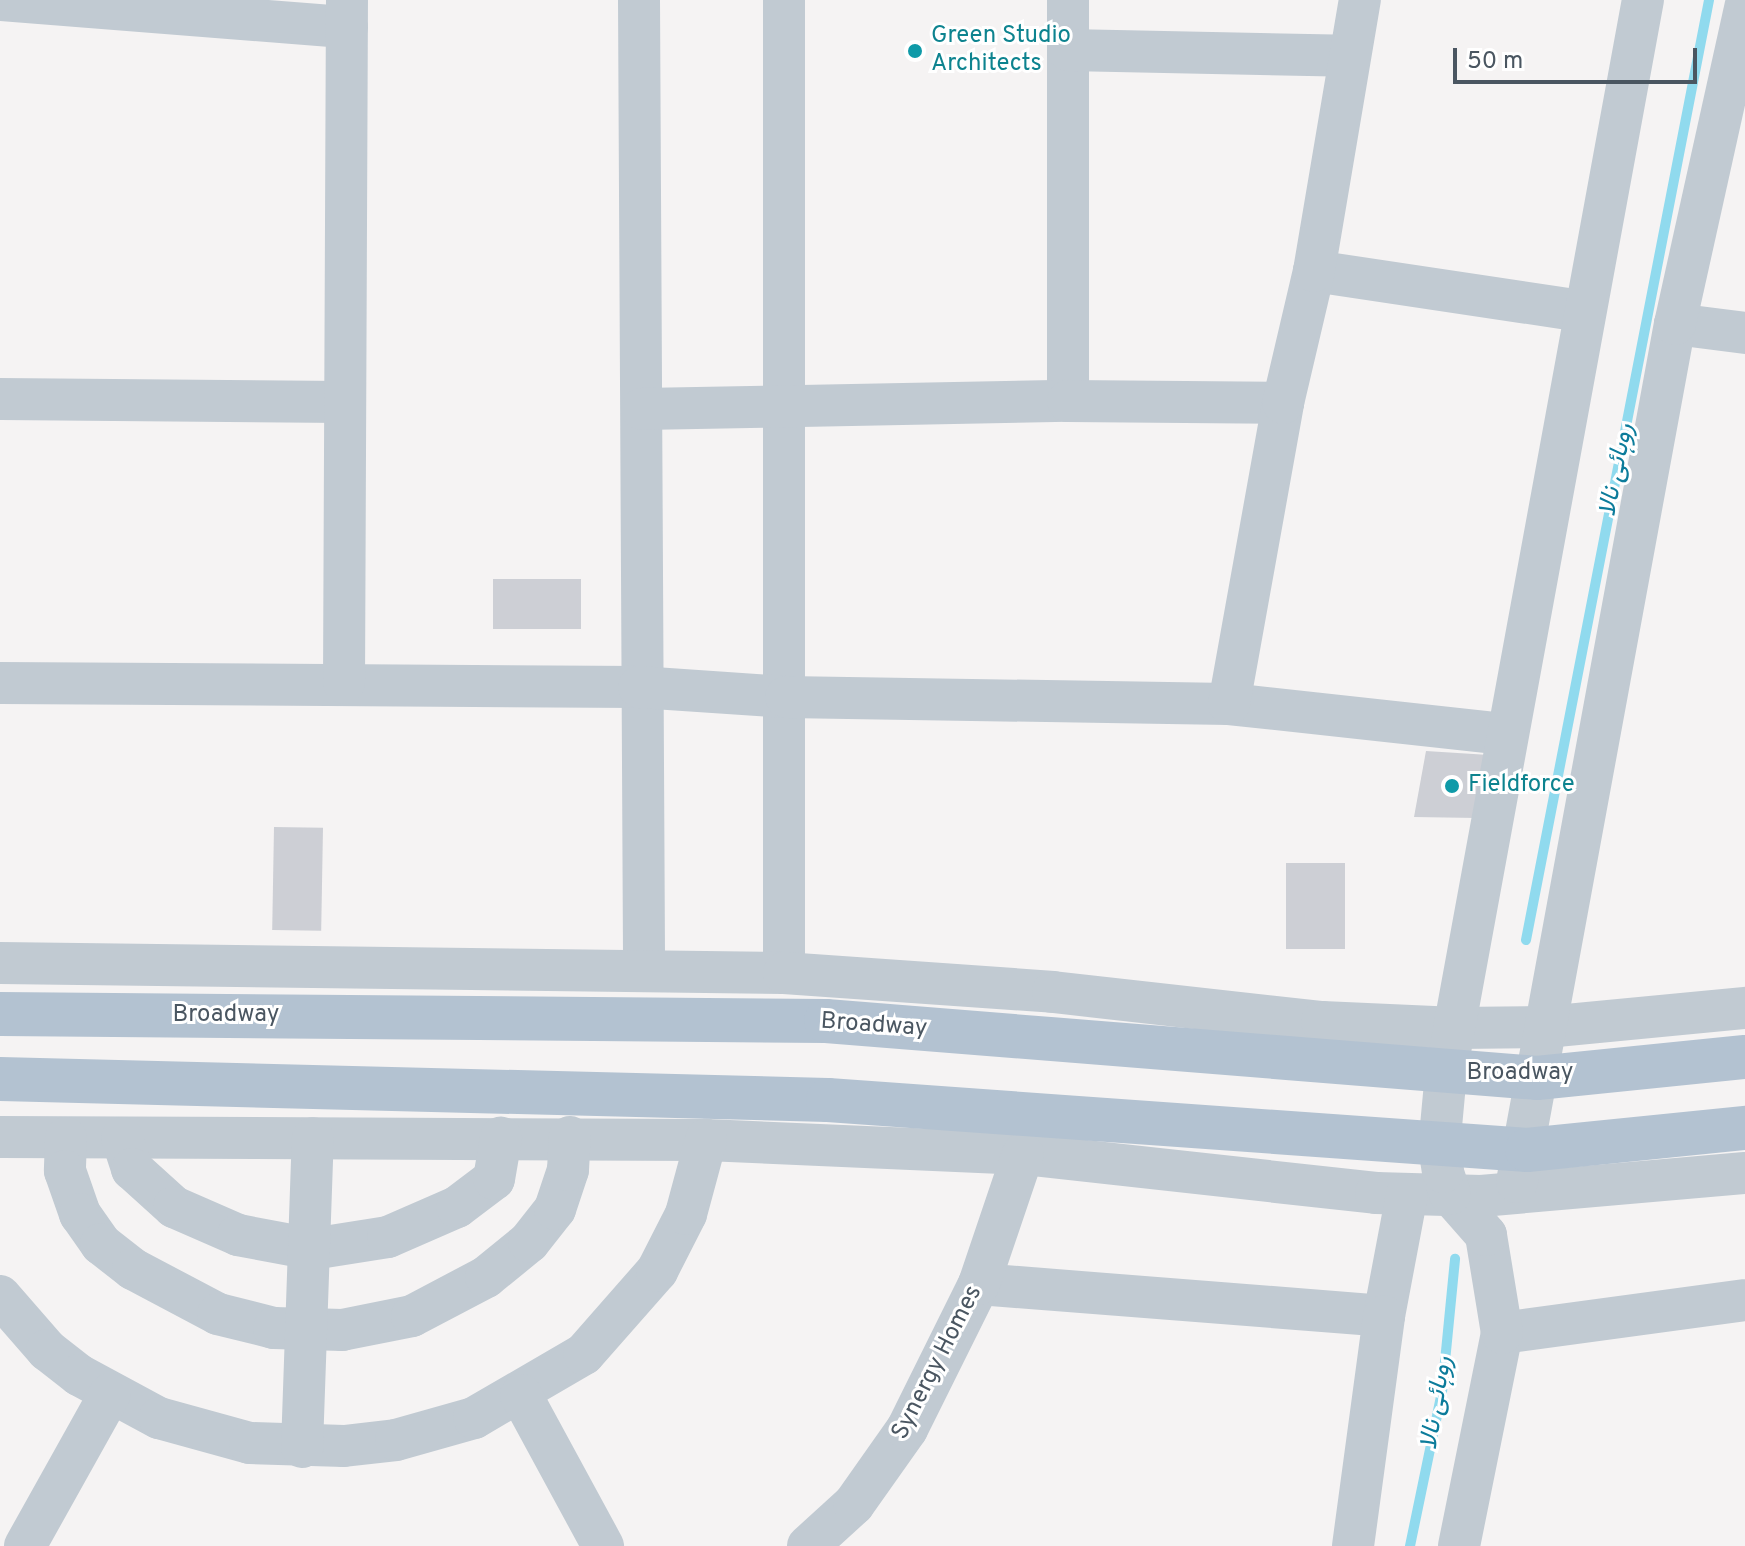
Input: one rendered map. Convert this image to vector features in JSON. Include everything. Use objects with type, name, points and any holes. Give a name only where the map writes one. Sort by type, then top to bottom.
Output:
[{"type":"main road","name":"Broadway","points":[[0,1014],[826,1021],[1537,1078],[1745,1057]]},
{"type":"main road","points":[[0,1079],[828,1100],[1439,1148],[1527,1150],[1745,1128]]},
{"type":"street","points":[[1,0],[347,14],[344,683]]},
{"type":"street","points":[[639,0],[642,409],[639,687],[644,969]]},
{"type":"street","points":[[784,0],[784,973]]},
{"type":"street","points":[[1068,0],[1068,401]]},
{"type":"street","points":[[1229,704],[1283,403],[1314,271],[1347,56],[1360,0]]},
{"type":"street","points":[[1459,1546],[1502,1333],[1486,1235],[1450,1194],[1439,1148],[1446,1073],[1505,734],[1643,0]]},
{"type":"street","points":[[1486,1235],[1511,1195],[1527,1150],[1546,1027],[1675,324],[1745,7]]},
{"type":"street","points":[[1068,50],[1347,56]]},
{"type":"street","points":[[1314,271],[1583,311]]},
{"type":"street","points":[[1675,324],[1745,333]]},
{"type":"street","points":[[0,399],[344,402]]},
{"type":"street","points":[[642,409],[786,409],[1068,401],[1283,403]]},
{"type":"street","points":[[0,683],[639,687],[786,697],[1229,704],[1505,734]]},
{"type":"street","points":[[0,963],[784,973],[1053,992],[1322,1022],[1456,1028],[1546,1027],[1745,1008]]},
{"type":"street","points":[[0,1137],[570,1137],[706,1140],[1023,1154],[1407,1194],[1511,1195],[1745,1173]]},
{"type":"street","points":[[66,1138],[65,1171],[80,1214],[101,1244],[122,1261],[176,1296],[218,1314],[307,1329],[342,1330],[412,1316],[486,1277],[529,1242],[555,1209],[568,1170],[570,1137]]},
{"type":"street","points":[[122,1138],[132,1169],[174,1207],[238,1235],[312,1249],[388,1237],[457,1207],[494,1179],[501,1138]]},
{"type":"street","points":[[302,1447],[312,1249],[313,1138]]},
{"type":"street","points":[[0,1296],[47,1350],[110,1394],[216,1437],[302,1447],[396,1440],[474,1418],[521,1395],[584,1354],[657,1271],[686,1214],[706,1140]]},
{"type":"street","name":"Synergy Homes","points":[[827,1539],[907,1429],[979,1284],[1023,1154]]},
{"type":"street","points":[[1353,1546],[1384,1316],[1407,1194]]},
{"type":"street","points":[[979,1284],[1384,1316]]},
{"type":"street","points":[[1502,1333],[1745,1300]]},
{"type":"street","points":[[25,1546],[110,1394]]},
{"type":"street","points":[[521,1395],[603,1546]]},
{"type":"building","points":[[493,579],[581,579],[581,629],[493,629]]},
{"type":"building","name":"Fieldforce","points":[[1426,751],[1489,755],[1477,818],[1414,817]]},
{"type":"building","points":[[274,827],[323,828],[321,931],[272,930]]},
{"type":"building","points":[[1286,863],[1345,863],[1345,949],[1286,949]]},
{"type":"waterway","name":"روہائی نالا","points":[[1526,940],[1709,0]]},
{"type":"waterway","name":"روہائی نالا","points":[[1410,1546],[1442,1392],[1455,1259]]},
{"type":"place","name":"Green Studio Architects","points":[[915,51]]},
{"type":"place","name":"Fieldforce","points":[[1452,786]]}]
